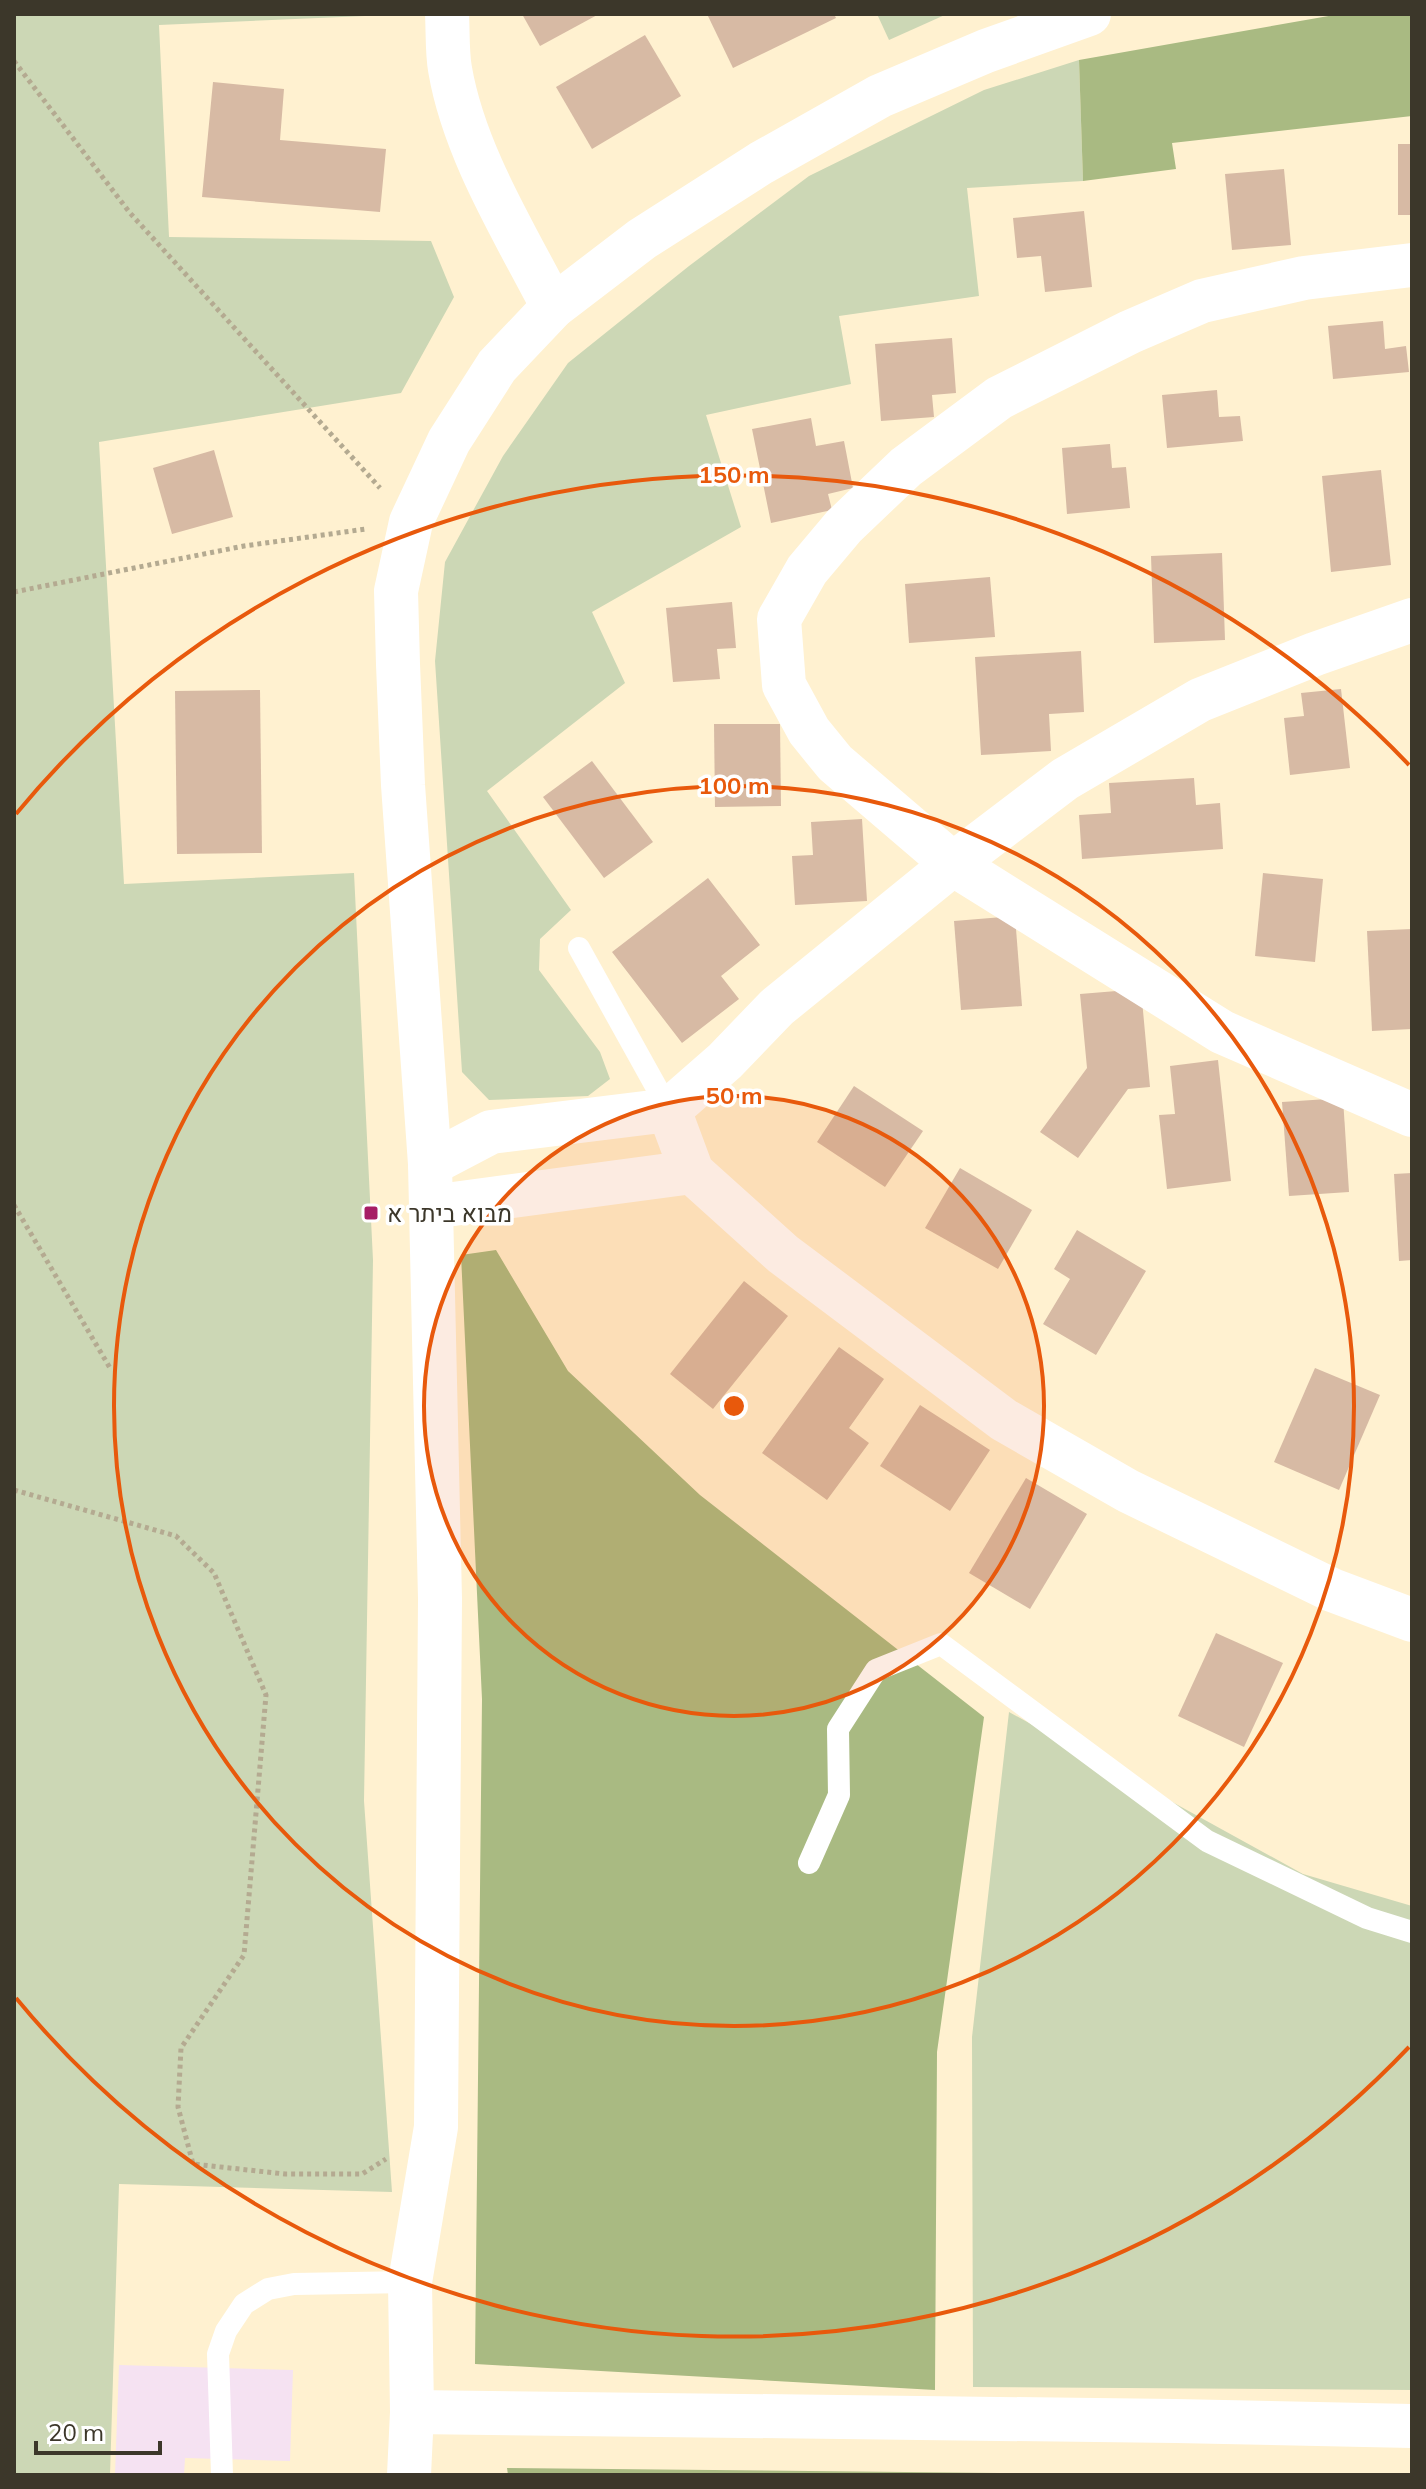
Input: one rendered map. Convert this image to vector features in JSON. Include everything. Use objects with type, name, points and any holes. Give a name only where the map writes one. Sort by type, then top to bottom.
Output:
[{"type":"street","points":[[447,14],[450,70],[468,133],[494,193],[553,307]]},
{"type":"street","points":[[409,2475],[412,2412],[410,2282],[436,2127],[440,1599],[430,1164],[404,801],[396,591],[411,522],[449,441],[497,366],[553,307],[642,239],[761,163],[880,96],[986,51],[1089,14]]},
{"type":"street","points":[[1412,265],[1304,278],[1202,301],[1130,332],[999,398],[906,467],[844,526],[807,570],[779,619],[784,685],[809,731],[835,763],[953,864],[1222,1032],[1412,1115]]},
{"type":"street","points":[[430,1164],[491,1132],[669,1110],[725,1061],[777,1007],[953,864],[1065,779],[1200,700],[1315,654],[1412,620]]},
{"type":"street","points":[[669,1110],[692,1172],[783,1254],[1004,1420],[1128,1491],[1332,1590],[1412,1620]]},
{"type":"street","points":[[431,1207],[692,1172]]},
{"type":"street","points":[[412,2412],[1412,2426]]},
{"type":"lane","points":[[579,948],[669,1110]]},
{"type":"lane","points":[[809,1863],[839,1795],[838,1729],[876,1670],[941,1644],[1207,1841],[1367,1918],[1412,1932]]},
{"type":"lane","points":[[222,2475],[218,2354],[226,2331],[244,2304],[268,2289],[294,2284],[410,2282]]},
{"type":"path","points":[[14,61],[130,213],[411,522]]},
{"type":"path","points":[[14,592],[244,546],[411,522]]},
{"type":"path","points":[[14,1205],[110,1368]]},
{"type":"path","points":[[14,1490],[176,1536],[214,1573],[266,1695],[244,1955],[181,2048],[178,2107],[193,2164],[285,2174],[362,2174],[436,2127]]},
{"type":"shaded area","points":[[119,2365],[293,2370],[290,2461],[185,2458],[184,2475],[115,2475]]},
{"type":"green space","points":[[14,14],[365,14],[159,25],[169,237],[431,241],[454,297],[401,393],[99,442],[124,884],[354,873],[373,1260],[364,1801],[392,2192],[119,2184],[110,2475],[14,2475]]},
{"type":"green space","points":[[877,14],[947,14],[889,40]]},
{"type":"green space","points":[[1340,14],[1412,14],[1412,116],[1172,143],[1176,169],[1083,181],[1079,60]]},
{"type":"green space","points":[[1079,60],[1083,181],[967,188],[979,296],[839,316],[851,384],[706,415],[741,527],[592,612],[625,683],[487,791],[571,910],[540,939],[539,970],[600,1052],[610,1079],[588,1096],[489,1100],[462,1072],[435,661],[445,562],[503,456],[568,363],[689,266],[809,176],[984,90]]},
{"type":"green space","points":[[496,1250],[568,1371],[700,1495],[984,1717],[937,2052],[935,2390],[475,2364],[482,1699],[461,1255]]},
{"type":"green space","points":[[1009,1712],[1303,1874],[1412,1906],[1412,2390],[973,2387],[972,2037]]},
{"type":"green space","points":[[507,2468],[1000,2473],[1017,2475],[508,2475]]},
{"type":"building","points":[[522,14],[599,14],[540,46]]},
{"type":"building","points":[[707,14],[834,14],[836,18],[733,68]]},
{"type":"building","points":[[645,35],[681,96],[592,149],[556,87]]},
{"type":"building","points":[[213,82],[284,89],[280,140],[386,149],[380,212],[202,197]]},
{"type":"building","points":[[1398,144],[1412,144],[1412,215],[1398,215]]},
{"type":"building","points":[[1284,169],[1291,245],[1232,250],[1225,174]]},
{"type":"building","points":[[1084,211],[1092,287],[1045,292],[1041,256],[1017,258],[1013,218]]},
{"type":"building","points":[[1383,321],[1385,349],[1406,346],[1409,372],[1333,379],[1328,326]]},
{"type":"building","points":[[952,338],[956,393],[932,395],[934,417],[881,421],[875,344]]},
{"type":"building","points":[[1217,390],[1219,417],[1240,416],[1243,441],[1167,448],[1162,395]]},
{"type":"building","points":[[811,418],[816,446],[844,441],[853,488],[828,494],[832,510],[771,523],[752,429]]},
{"type":"building","points":[[1110,444],[1112,468],[1126,467],[1130,508],[1067,514],[1062,448]]},
{"type":"building","points":[[214,450],[233,517],[172,534],[153,468]]},
{"type":"building","points":[[1381,470],[1391,565],[1331,572],[1322,476]]},
{"type":"building","points":[[1222,553],[1225,640],[1154,643],[1151,556]]},
{"type":"building","points":[[990,577],[995,637],[909,643],[905,584]]},
{"type":"building","points":[[732,602],[736,648],[717,649],[720,679],[673,682],[666,608]]},
{"type":"building","points":[[1081,651],[1084,712],[1049,714],[1051,751],[981,755],[975,657]]},
{"type":"building","points":[[1341,689],[1350,768],[1290,775],[1284,718],[1304,716],[1301,693]]},
{"type":"building","points":[[260,690],[262,853],[177,854],[175,691]]},
{"type":"building","points":[[714,724],[780,724],[781,806],[715,807]]},
{"type":"building","points":[[592,761],[653,842],[604,878],[543,797]]},
{"type":"building","points":[[1194,778],[1196,805],[1220,803],[1223,849],[1082,859],[1079,815],[1111,813],[1109,783]]},
{"type":"building","points":[[862,819],[867,901],[795,905],[792,856],[813,855],[811,822]]},
{"type":"building","points":[[1263,873],[1323,879],[1315,962],[1255,956]]},
{"type":"building","points":[[708,878],[760,945],[721,976],[739,999],[682,1043],[612,952]]},
{"type":"building","points":[[1015,916],[1022,1006],[961,1010],[954,921]]},
{"type":"building","points":[[1412,929],[1412,1029],[1372,1031],[1367,931]]},
{"type":"building","points":[[1141,989],[1150,1087],[1128,1089],[1078,1158],[1040,1132],[1087,1068],[1080,994]]},
{"type":"building","points":[[1218,1060],[1231,1181],[1167,1189],[1159,1115],[1175,1114],[1170,1066]]},
{"type":"building","points":[[854,1086],[923,1131],[885,1187],[817,1142]]},
{"type":"building","points":[[1343,1098],[1349,1192],[1289,1196],[1282,1102]]},
{"type":"building","points":[[960,1168],[1032,1210],[998,1269],[925,1228]]},
{"type":"building","points":[[1412,1173],[1412,1260],[1399,1261],[1394,1174]]},
{"type":"building","points":[[1077,1230],[1146,1271],[1096,1355],[1043,1324],[1070,1279],[1054,1269]]},
{"type":"building","points":[[744,1281],[788,1316],[713,1409],[670,1374]]},
{"type":"building","points":[[839,1347],[884,1379],[849,1428],[869,1443],[827,1500],[762,1453]]},
{"type":"building","points":[[1315,1368],[1380,1395],[1339,1490],[1274,1462]]},
{"type":"building","points":[[920,1405],[990,1450],[950,1511],[880,1466]]},
{"type":"building","points":[[1026,1478],[1087,1514],[1030,1609],[969,1573]]},
{"type":"building","points":[[1216,1633],[1283,1663],[1244,1747],[1178,1716]]},
{"type":"place","name":"מבוא ביתר א","points":[[371,1213]]}]
